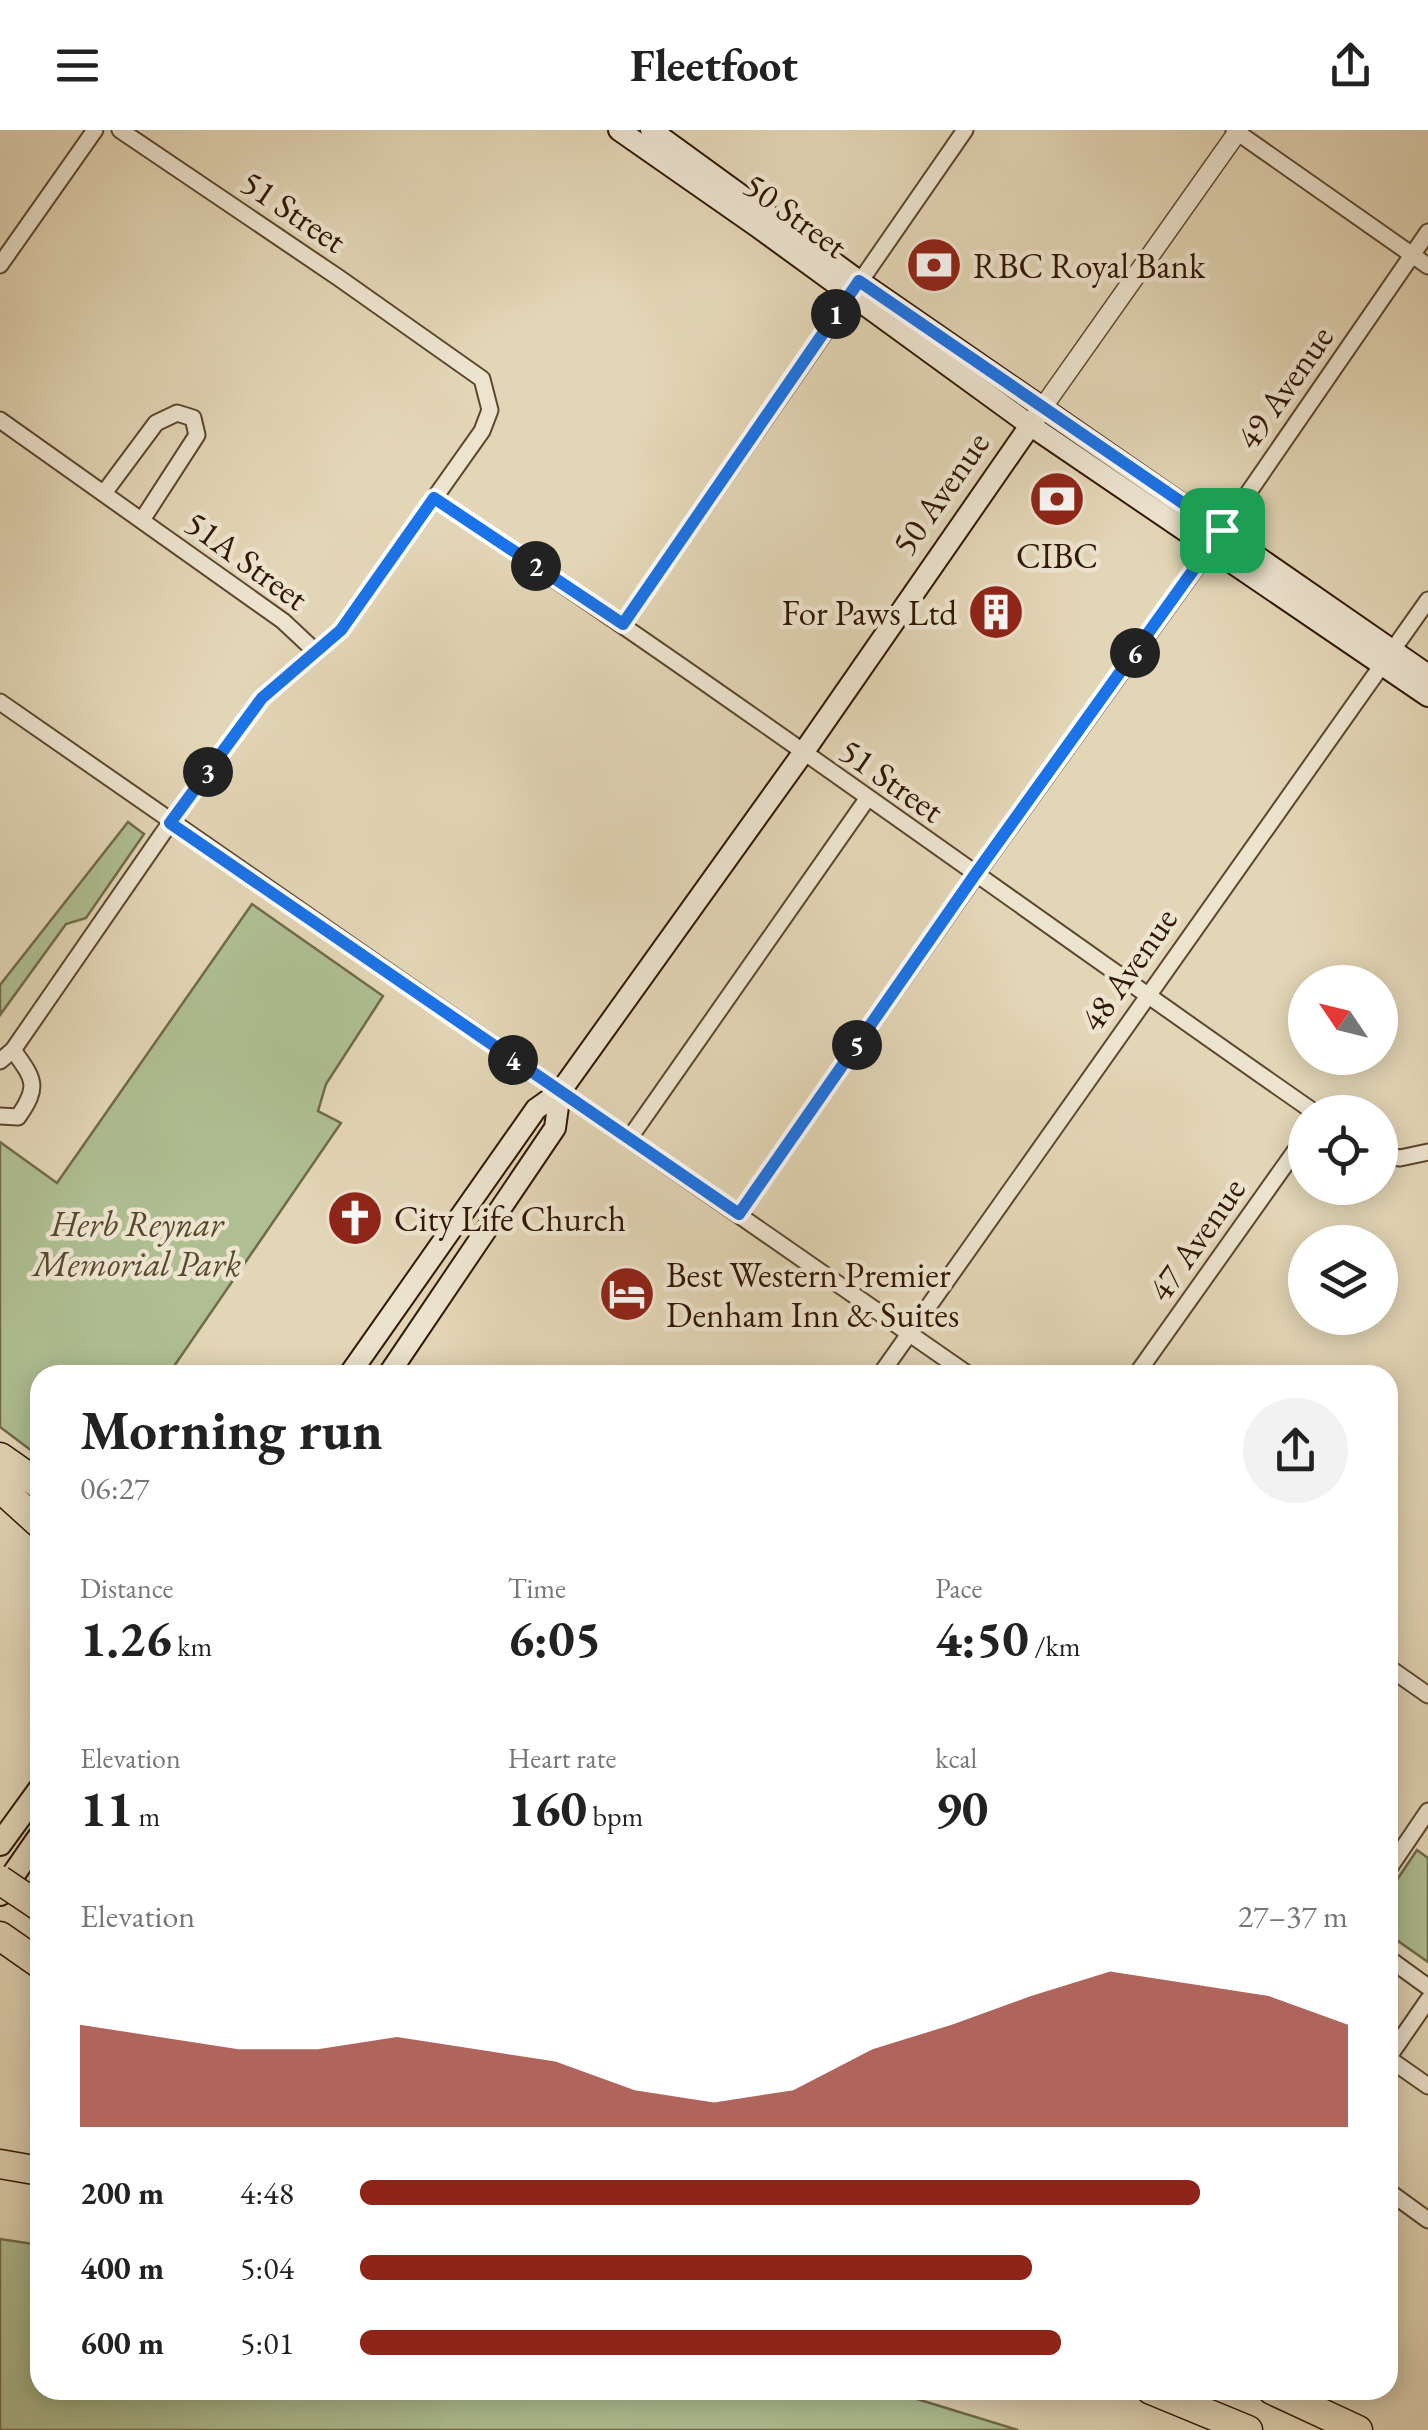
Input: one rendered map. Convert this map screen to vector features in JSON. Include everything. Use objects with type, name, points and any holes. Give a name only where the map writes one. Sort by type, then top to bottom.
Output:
[{"type":"highway","points":[[0,1457],[30,1478]]},
{"type":"highway","points":[[0,1488],[30,1515]]},
{"type":"highway","points":[[0,1880],[30,1901]]},
{"type":"highway","points":[[0,1936],[30,1956]]},
{"type":"highway","points":[[0,2164],[30,2168]]},
{"type":"highway","points":[[1174,2400],[1248,2430]]},
{"type":"highway","points":[[1294,2400],[1358,2430]]},
{"type":"main road","name":"50 Street","points":[[618,130],[659,138],[854,288],[1388,658],[1428,696]]},
{"type":"main road","name":"50 Avenue","points":[[356,1365],[536,1109],[560,1092],[803,753],[1036,416]]},
{"type":"main road","name":"50 Street","points":[[1388,658],[1428,675]]},
{"type":"main road","name":"50 Avenue","points":[[395,1365],[555,1128],[560,1092]]},
{"type":"main road","points":[[0,1844],[30,1803]]},
{"type":"main road","points":[[0,1894],[30,1849]]},
{"type":"street","points":[[0,266],[95,130]]},
{"type":"street","name":"51 Street","points":[[120,130],[482,379],[490,410],[482,431],[434,498],[623,624],[974,876],[1290,1095]]},
{"type":"street","points":[[623,624],[965,130]]},
{"type":"street","points":[[1237,131],[1428,266]]},
{"type":"street","name":"50 Avenue","points":[[1036,416],[1237,131]]},
{"type":"street","name":"49 Avenue","points":[[739,1214],[1428,232]]},
{"type":"street","name":"51A Street","points":[[104,493],[156,422],[177,413],[193,418],[197,435],[142,520]]},
{"type":"street","name":"51A Street","points":[[0,420],[284,621],[314,650]]},
{"type":"street","points":[[0,1116],[18,1117],[32,1097],[32,1076],[6,1056],[262,698],[341,630],[434,498]]},
{"type":"street","name":"48 Avenue","points":[[887,1365],[1428,600]]},
{"type":"street","points":[[0,702],[955,1365]]},
{"type":"street","points":[[629,1140],[867,799]]},
{"type":"street","points":[[1398,1158],[1428,1152]]},
{"type":"street","name":"47 Avenue","points":[[1143,1365],[1288,1161]]},
{"type":"street","points":[[1398,1674],[1428,1695]]},
{"type":"street","points":[[1398,1855],[1428,1811]]},
{"type":"street","points":[[1398,1965],[1428,1987]]},
{"type":"street","points":[[1398,2044],[1428,2000]]},
{"type":"street","points":[[1398,2065],[1428,2086]]},
{"type":"street","points":[[1398,2199],[1428,2220]]},
{"type":"green space","points":[[128,822],[144,834],[86,918],[66,924],[0,1015],[0,985]]},
{"type":"green space","name":"Herb Reynar Memorial Park","points":[[252,904],[383,996],[326,1084],[318,1111],[341,1123],[175,1365],[30,1365],[30,1450],[0,1427],[0,1142],[57,1183]]},
{"type":"green space","points":[[1417,1850],[1428,1858],[1428,1962],[1398,1941],[1398,1878]]},
{"type":"green space","points":[[0,2239],[30,2244],[30,2400],[920,2400],[1018,2430],[0,2430]]},
{"type":"place","name":"RBC Royal Bank","points":[[934,265]]},
{"type":"place","name":"CIBC","points":[[1057,499]]},
{"type":"place","name":"For Paws Ltd","points":[[996,612]]},
{"type":"place","name":"City Life Church","points":[[355,1218]]},
{"type":"place","name":"Best Western Premier Denham Inn & Suites","points":[[627,1294]]},
{"type":"route","points":[[859,281],[1222,530],[974,876],[739,1214],[170,823],[262,698],[341,630],[434,498],[623,624],[859,281]]}]
